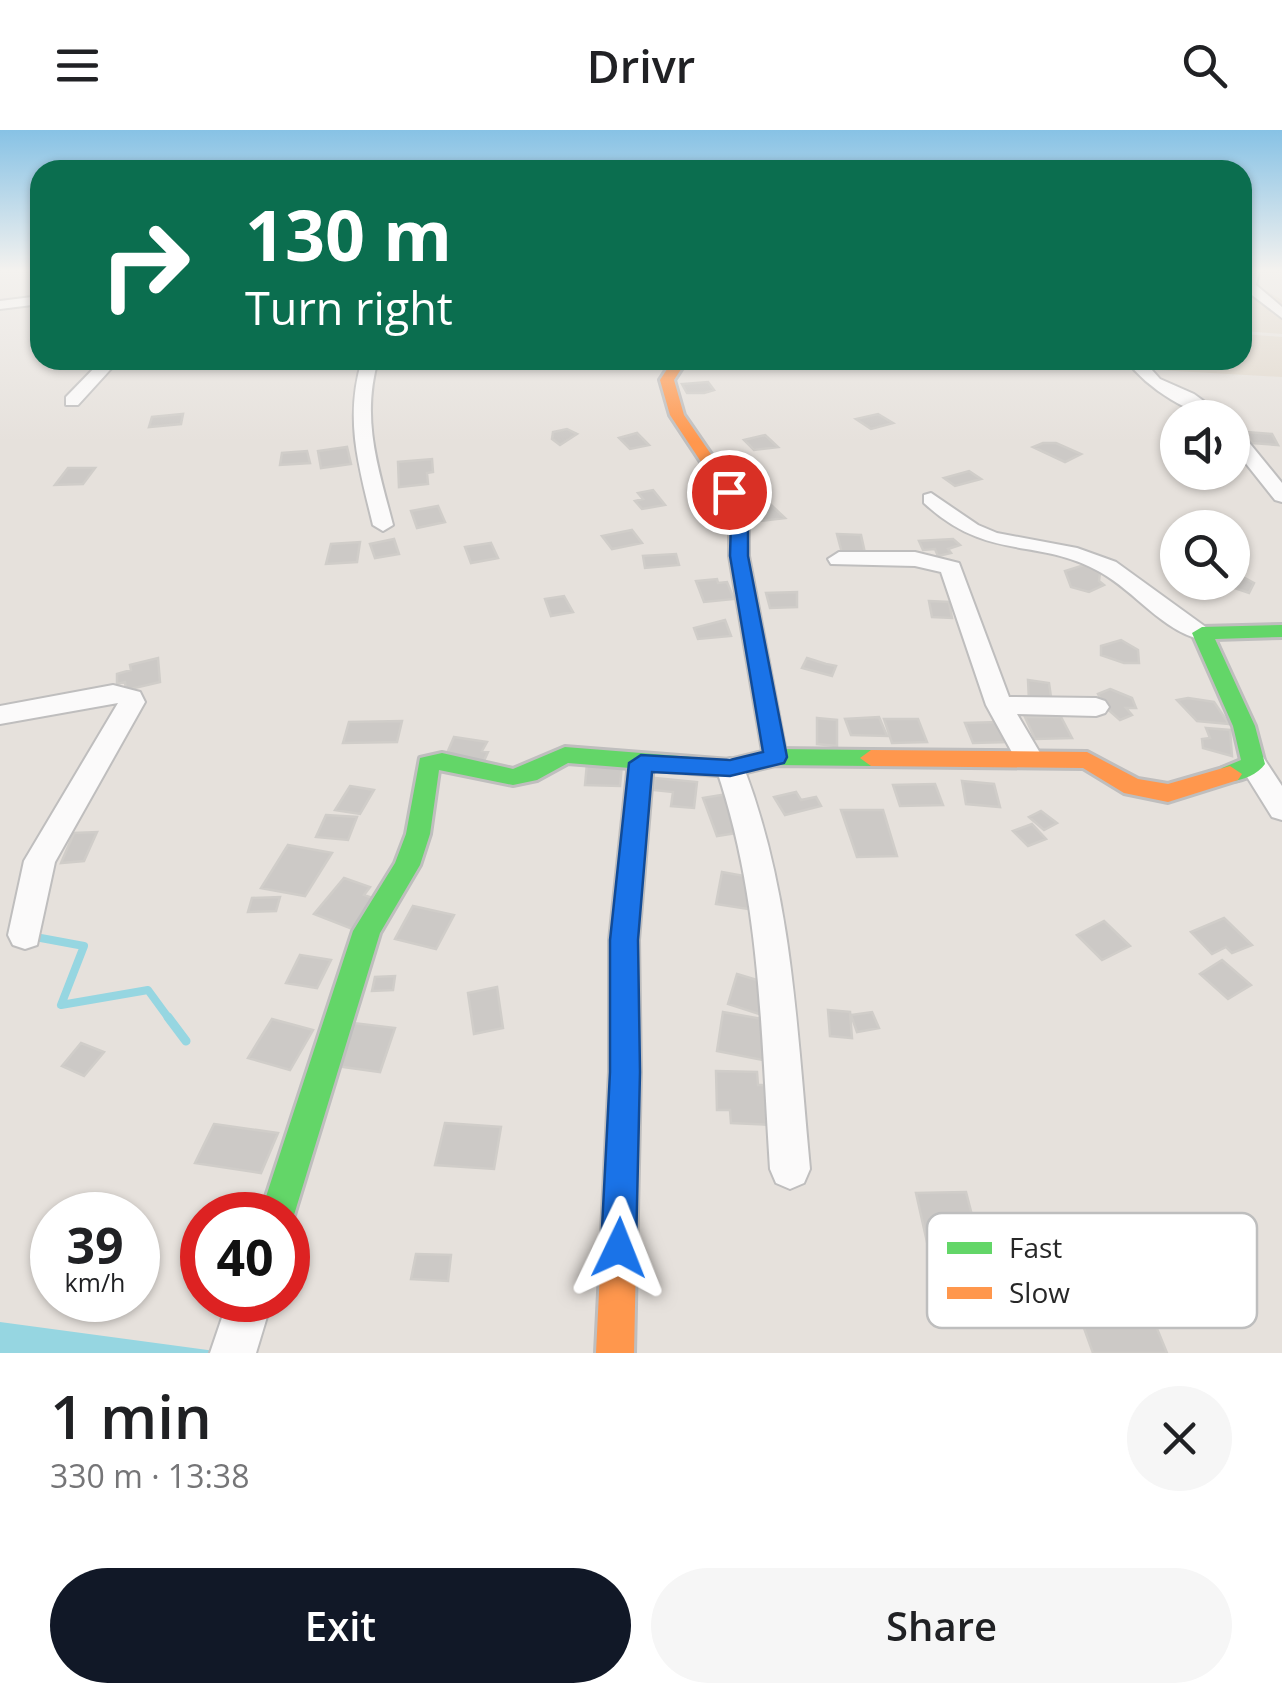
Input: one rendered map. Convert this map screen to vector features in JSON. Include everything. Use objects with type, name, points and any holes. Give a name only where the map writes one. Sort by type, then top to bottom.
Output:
[{"type":"street","points":[[72,401],[101,370]]},
{"type":"street","points":[[366,370],[361,384],[358,436],[383,525]]},
{"type":"street","points":[[674,370],[667,380],[677,415],[729,492],[740,520],[739,556],[776,757]]},
{"type":"street","points":[[1142,370],[1154,384],[1191,400]]},
{"type":"street","points":[[1250,455],[1282,496]]},
{"type":"street","points":[[1257,464],[1282,468]]},
{"type":"street","points":[[931,498],[952,522],[972,534],[1095,560],[1177,623],[1202,633],[1282,631]]},
{"type":"street","points":[[839,559],[915,559],[951,568],[999,704],[1029,758]]},
{"type":"street","points":[[1202,633],[1244,726],[1252,764],[1282,809]]},
{"type":"street","points":[[0,715],[114,694],[131,698],[132,702],[40,861],[25,935]]},
{"type":"street","points":[[999,704],[1096,707]]},
{"type":"street","points":[[284,1192],[367,932],[407,865],[418,834],[428,764],[442,761],[513,777],[528,774],[565,755],[730,768],[776,757],[1087,760],[1116,782],[1156,796],[1197,789],[1252,764]]},
{"type":"street","points":[[615,1353],[625,1072],[624,940],[641,763]]},
{"type":"street","points":[[730,768],[745,802],[768,912],[790,1170]]},
{"type":"street","points":[[233,1353],[243,1322]]},
{"type":"shaded area","points":[[1252,328],[1282,328],[1282,334],[1252,332]]},
{"type":"shaded area","points":[[1252,335],[1282,337],[1282,377],[1158,370],[1252,370]]},
{"type":"water","points":[[0,1322],[230,1353],[0,1353]]},
{"type":"building","points":[[708,382],[714,390],[704,393],[687,393],[682,384]]},
{"type":"building","points":[[183,414],[181,424],[149,427],[152,417]]},
{"type":"building","points":[[878,414],[893,423],[871,429],[856,419]]},
{"type":"building","points":[[567,429],[577,434],[560,445],[552,439],[553,432]]},
{"type":"building","points":[[1250,432],[1272,434],[1278,445],[1252,443]]},
{"type":"building","points":[[637,433],[649,445],[630,449],[619,438]]},
{"type":"building","points":[[765,435],[778,447],[754,450],[744,440]]},
{"type":"building","points":[[1056,443],[1081,454],[1065,462],[1033,447]]},
{"type":"building","points":[[347,447],[351,464],[321,468],[318,451]]},
{"type":"building","points":[[307,451],[310,463],[280,465],[282,453]]},
{"type":"building","points":[[432,459],[433,472],[427,473],[428,484],[399,487],[398,462]]},
{"type":"building","points":[[68,468],[95,468],[83,484],[55,485]]},
{"type":"building","points":[[969,471],[981,479],[955,486],[944,478]]},
{"type":"building","points":[[653,490],[665,505],[642,509],[635,501],[643,499],[638,493]]},
{"type":"building","points":[[770,504],[785,518],[760,521],[749,509]]},
{"type":"building","points":[[438,506],[445,522],[417,528],[411,511]]},
{"type":"building","points":[[632,530],[642,543],[612,549],[602,536]]},
{"type":"building","points":[[837,534],[861,535],[865,553],[842,553]]},
{"type":"building","points":[[394,539],[399,554],[375,558],[370,544]]},
{"type":"building","points":[[953,539],[960,545],[948,549],[951,553],[938,556],[935,549],[923,550],[919,541]]},
{"type":"building","points":[[360,542],[357,562],[326,564],[331,544]]},
{"type":"building","points":[[491,543],[498,558],[471,563],[465,547]]},
{"type":"building","points":[[676,554],[679,565],[645,568],[643,556]]},
{"type":"building","points":[[1084,565],[1100,573],[1099,581],[1104,585],[1089,592],[1071,587],[1065,571]]},
{"type":"building","points":[[717,579],[718,583],[727,582],[734,599],[704,602],[696,581]]},
{"type":"building","points":[[797,592],[797,607],[770,608],[766,593]]},
{"type":"building","points":[[564,596],[573,612],[551,616],[545,599]]},
{"type":"building","points":[[929,601],[949,602],[952,618],[932,617]]},
{"type":"building","points":[[725,620],[731,636],[698,639],[694,628]]},
{"type":"building","points":[[1121,640],[1138,650],[1139,663],[1124,663],[1101,655],[1101,646]]},
{"type":"building","points":[[158,658],[160,682],[126,690],[125,682],[117,684],[117,674],[131,670],[130,665]]},
{"type":"building","points":[[807,658],[836,666],[832,676],[802,668]]},
{"type":"building","points":[[1028,680],[1049,683],[1052,704],[1029,701]]},
{"type":"building","points":[[1110,689],[1132,698],[1136,708],[1126,708],[1132,715],[1120,720],[1104,706],[1098,694]]},
{"type":"building","points":[[1177,700],[1214,702],[1229,724],[1197,721]]},
{"type":"building","points":[[879,717],[887,736],[851,735],[845,719]]},
{"type":"building","points":[[1025,717],[1061,717],[1072,738],[1035,739]]},
{"type":"building","points":[[817,718],[837,720],[837,746],[817,744]]},
{"type":"building","points":[[884,719],[918,719],[927,742],[892,743]]},
{"type":"building","points":[[402,721],[397,742],[343,743],[349,722]]},
{"type":"building","points":[[999,722],[1008,742],[973,743],[965,723]]},
{"type":"building","points":[[1206,728],[1230,730],[1232,756],[1203,748],[1202,739],[1210,738]]},
{"type":"building","points":[[454,737],[487,742],[482,751],[488,752],[483,763],[445,758]]},
{"type":"building","points":[[587,763],[622,764],[620,786],[585,785]]},
{"type":"building","points":[[655,778],[697,782],[694,808],[671,806],[673,792],[653,790]]},
{"type":"building","points":[[962,781],[994,784],[1000,807],[966,804]]},
{"type":"building","points":[[935,784],[943,805],[900,806],[893,785]]},
{"type":"building","points":[[350,786],[374,790],[360,814],[335,810]]},
{"type":"building","points":[[796,792],[801,800],[816,797],[821,806],[785,815],[774,797]]},
{"type":"building","points":[[734,793],[749,831],[717,836],[703,798]]},
{"type":"building","points":[[841,810],[883,810],[897,856],[857,857]]},
{"type":"building","points":[[1041,811],[1057,823],[1044,830],[1029,817]]},
{"type":"building","points":[[326,815],[357,817],[348,840],[316,837]]},
{"type":"building","points":[[1032,824],[1046,839],[1028,846],[1013,831]]},
{"type":"building","points":[[97,832],[84,861],[61,863],[74,833]]},
{"type":"building","points":[[288,845],[332,853],[305,896],[261,888]]},
{"type":"building","points":[[722,872],[750,877],[755,910],[716,904]]},
{"type":"building","points":[[344,878],[370,887],[364,895],[378,900],[355,930],[314,914]]},
{"type":"building","points":[[280,897],[276,911],[248,912],[252,898]]},
{"type":"building","points":[[413,906],[454,915],[436,949],[395,939]]},
{"type":"building","points":[[1224,918],[1252,945],[1232,953],[1226,947],[1212,954],[1191,932]]},
{"type":"building","points":[[1104,921],[1130,946],[1102,960],[1077,935]]},
{"type":"building","points":[[300,955],[331,960],[317,988],[286,983]]},
{"type":"building","points":[[1222,960],[1251,985],[1228,999],[1200,974]]},
{"type":"building","points":[[737,974],[767,983],[759,1014],[728,1004]]},
{"type":"building","points":[[395,976],[393,990],[372,991],[375,977]]},
{"type":"building","points":[[497,987],[503,1028],[474,1034],[468,993]]},
{"type":"building","points":[[828,1010],[850,1012],[852,1038],[830,1036]]},
{"type":"building","points":[[723,1012],[773,1021],[768,1061],[717,1051]]},
{"type":"building","points":[[872,1012],[879,1028],[857,1032],[851,1015]]},
{"type":"building","points":[[272,1019],[313,1030],[290,1070],[248,1058]]},
{"type":"building","points":[[353,1023],[395,1028],[380,1072],[336,1066]]},
{"type":"building","points":[[81,1043],[104,1052],[84,1076],[62,1066]]},
{"type":"building","points":[[716,1071],[757,1072],[758,1085],[769,1085],[772,1125],[731,1123],[730,1110],[717,1110]]},
{"type":"building","points":[[445,1123],[501,1127],[494,1169],[435,1165]]},
{"type":"building","points":[[214,1124],[278,1133],[261,1173],[195,1163]]},
{"type":"building","points":[[966,1192],[971,1213],[927,1213],[927,1242],[916,1193]]},
{"type":"building","points":[[416,1254],[451,1255],[448,1281],[411,1279]]},
{"type":"building","points":[[1084,1328],[1157,1328],[1167,1353],[1093,1353]]},
{"type":"waterway","points":[[30,936],[84,946],[61,1005],[148,990],[170,1020]]},
{"type":"waterway","points":[[168,1017],[186,1041]]},
{"type":"traffic: fast","points":[[1230,774],[1253,764],[1244,726],[1202,633],[1282,631]]},
{"type":"traffic: fast","points":[[284,1192],[367,931],[407,865],[418,834],[428,764],[442,761],[513,777],[529,774],[565,755],[730,768],[775,757],[871,758]]},
{"type":"traffic: slow","points":[[674,370],[667,380],[677,415],[729,492],[739,520],[739,556],[775,757]]},
{"type":"traffic: slow","points":[[871,758],[1087,760],[1132,787],[1168,793],[1230,774]]},
{"type":"traffic: slow","points":[[615,1353],[625,1072],[624,940],[641,763]]},
{"type":"route","points":[[619,1248],[625,1072],[624,940],[641,763],[730,768],[776,757],[739,556],[740,520],[729,492]]}]
